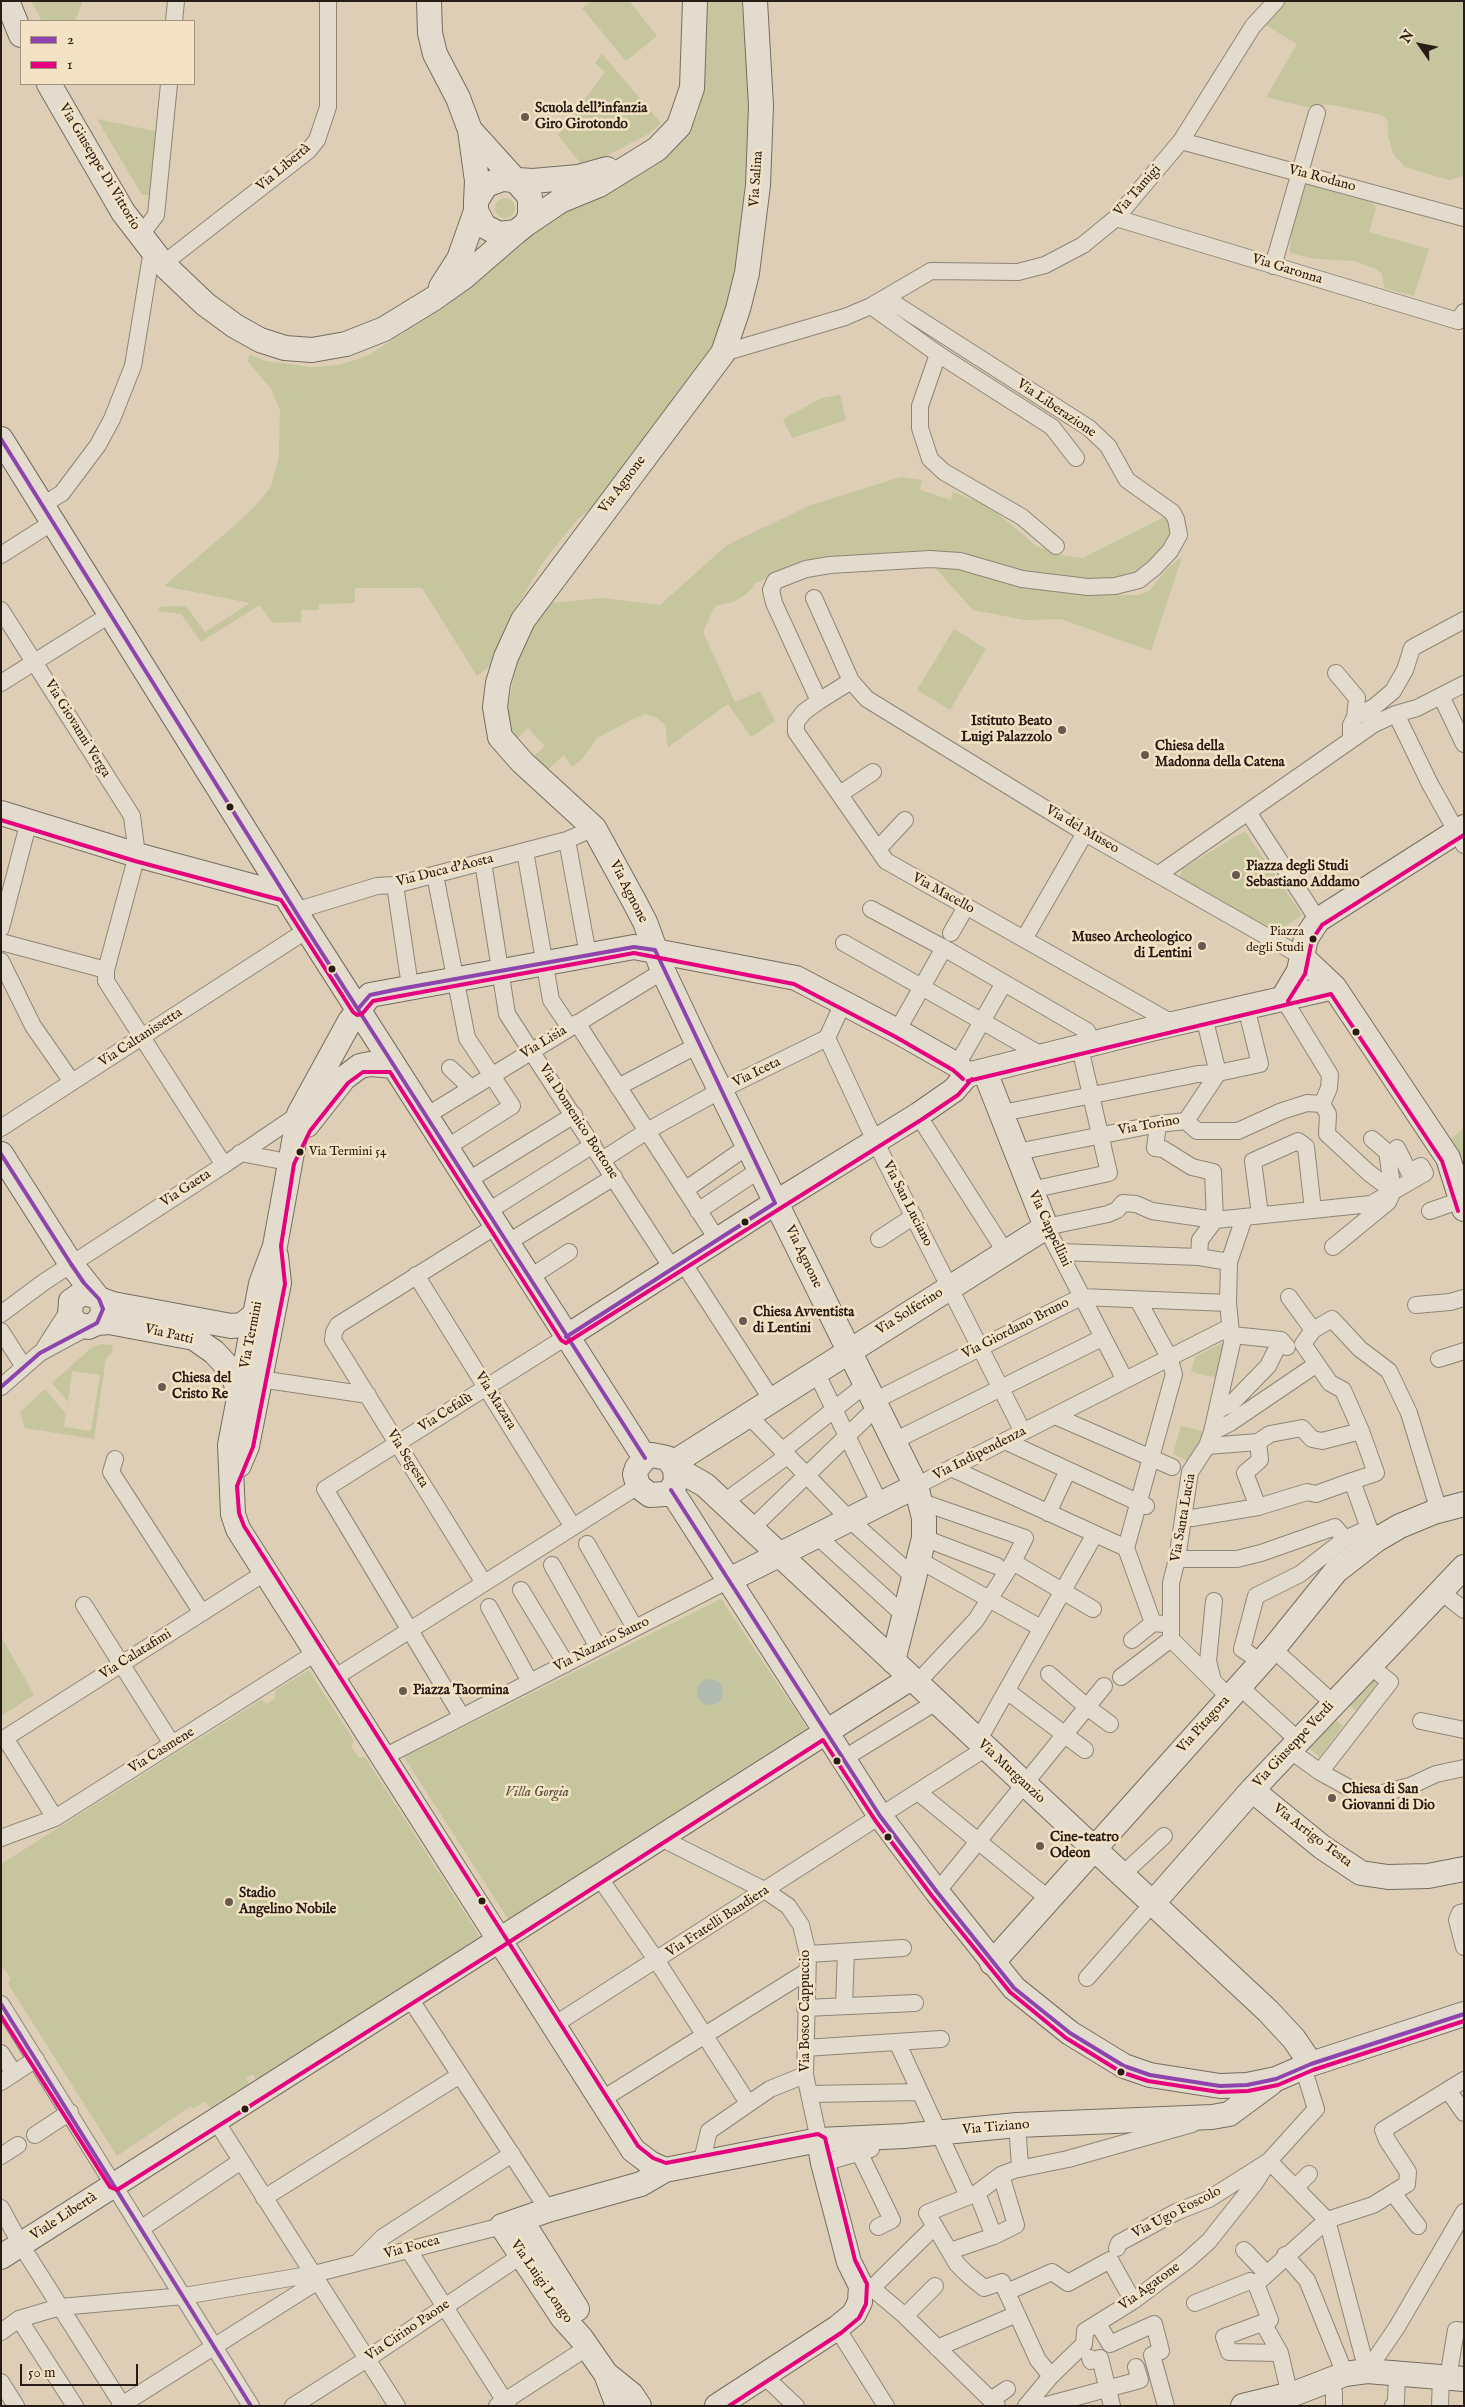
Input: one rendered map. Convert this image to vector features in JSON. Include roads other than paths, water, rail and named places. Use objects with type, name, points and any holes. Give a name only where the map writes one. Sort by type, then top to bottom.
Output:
[{"type":"main road","points":[[8,1],[20,34]]},
{"type":"main road","points":[[429,1],[430,33],[435,54],[458,98],[470,130],[477,181],[476,206],[484,226],[491,232],[508,234],[521,228],[530,216],[530,197],[470,130]]},
{"type":"main road","name":"Via Giuseppe Di Vittorio","points":[[50,85],[123,212],[151,250],[204,304],[235,326],[260,340],[285,348],[312,350],[346,344],[384,329],[433,299],[464,277],[521,228],[560,201],[599,185],[657,148],[679,126],[692,88],[695,1]]},
{"type":"main road","name":"Via Salina","points":[[723,353],[738,309],[747,273],[758,185],[761,106],[755,1]]},
{"type":"main road","points":[[1,12],[20,34]]},
{"type":"main road","points":[[433,299],[458,260],[476,206],[486,185],[502,179],[515,181],[578,177],[637,161]]},
{"type":"main road","name":"Via Agnone","points":[[723,353],[523,620],[498,683],[494,708],[500,737],[522,762],[594,828],[645,922],[659,961],[698,1045],[918,1493],[924,1518],[919,1559],[893,1661]]},
{"type":"main road","points":[[1,439],[264,863],[467,1181],[492,1230],[529,1278],[645,1458],[640,1462],[629,1493],[664,1494],[673,1474]]},
{"type":"main road","points":[[1,813],[136,855],[248,886],[296,912]]},
{"type":"main road","points":[[1283,998],[1299,971],[1306,938],[1318,920],[1461,834]]},
{"type":"main road","points":[[248,886],[264,863]]},
{"type":"main road","points":[[358,1009],[370,995],[410,986],[634,947],[659,961],[688,959],[796,978],[970,1071],[1045,1057],[1174,1024],[1334,987]]},
{"type":"main road","points":[[1301,956],[1334,987],[1448,1158],[1462,1204]]},
{"type":"main road","points":[[338,978],[340,1003],[338,1044]]},
{"type":"main road","name":"Via Termini","points":[[231,1485],[246,1446],[244,1373],[258,1343],[263,1319],[279,1284],[275,1246],[288,1162],[299,1114],[358,1009]]},
{"type":"main road","name":"Via Termini","points":[[288,1162],[305,1128],[344,1078],[360,1066],[370,1064],[394,1066]]},
{"type":"main road","points":[[566,1337],[774,1202],[918,1115],[954,1090],[970,1071]]},
{"type":"main road","name":"Via Cappellini","points":[[970,1071],[1002,1113],[1046,1227]]},
{"type":"main road","points":[[1,1154],[71,1264],[85,1300],[103,1309],[92,1325],[77,1324],[73,1321],[85,1300]]},
{"type":"main road","name":"Via Solferino","points":[[673,1474],[699,1447],[1046,1227]]},
{"type":"main road","name":"Via Patti","points":[[85,1300],[231,1326],[258,1343]]},
{"type":"main road","points":[[231,1326],[263,1319]]},
{"type":"main road","name":"Via Patti","points":[[92,1325],[109,1322],[194,1338],[244,1373],[234,1380],[239,1398]]},
{"type":"main road","points":[[194,1338],[220,1345],[258,1343]]},
{"type":"main road","name":"Via Termini","points":[[239,1398],[230,1446],[233,1514],[238,1529],[633,2150],[650,2163],[665,2170]]},
{"type":"main road","name":"Via Murganzio","points":[[645,1458],[660,1455],[673,1474],[705,1485],[1268,2011],[1294,2039],[1307,2066]]},
{"type":"main road","points":[[673,1474],[686,1513],[880,1816],[992,1963],[1014,1988],[1070,2033],[1124,2066],[1150,2075],[1220,2086],[1246,2085],[1276,2079],[1307,2066],[1464,2014]]},
{"type":"main road","name":"Via Indipendenza","points":[[729,1580],[880,1504],[918,1493]]},
{"type":"main road","name":"Via Pitagora","points":[[992,1963],[1267,1655],[1336,1571],[1373,1534],[1400,1526],[1436,1509],[1464,1504]]},
{"type":"main road","name":"Via Giuseppe Verdi","points":[[1153,1903],[1252,1790],[1295,1746],[1368,1665],[1464,1567]]},
{"type":"main road","name":"Viale Libertà","points":[[11,2251],[500,1941],[826,1731],[914,1681]]},
{"type":"main road","name":"Via Arrigo Testa","points":[[1252,1790],[1322,1847],[1361,1873],[1396,1877],[1428,1876],[1464,1869]]},
{"type":"main road","name":"Via Tiziano","points":[[819,2140],[904,2136],[1017,2126],[1212,2117],[1229,2114],[1276,2079]]},
{"type":"main road","name":"Via Bosco Cappuccio","points":[[819,2140],[822,2163],[849,2262],[867,2287]]},
{"type":"main road","name":"Via Focea","points":[[511,2223],[548,2210],[641,2184],[665,2170],[819,2140]]},
{"type":"main road","name":"Via Luigi Longo","points":[[511,2223],[522,2255],[564,2318],[606,2374],[618,2406]]},
{"type":"main road","name":"Via Luigi Longo","points":[[511,2223],[580,2313],[584,2343]]},
{"type":"main road","points":[[718,2406],[837,2328],[854,2314],[867,2287]]},
{"type":"main road","points":[[1243,2406],[1289,2394],[1345,2374],[1366,2371],[1451,2374]]},
{"type":"main road","name":"Via Luigi Longo","points":[[606,2374],[631,2394],[639,2406]]},
{"type":"street","points":[[174,20],[176,1]]},
{"type":"street","name":"Via Libertà","points":[[151,250],[308,150],[317,140],[328,107],[328,1]]},
{"type":"street","name":"Via Tamigi","points":[[886,298],[930,271],[1018,272],[1045,265],[1083,245],[1116,218],[1181,141],[1248,33],[1276,1]]},
{"type":"street","points":[[1,555],[48,513],[98,445],[112,419],[133,366],[156,215],[168,85]]},
{"type":"street","points":[[1273,266],[1317,113]]},
{"type":"street","name":"Via Rodano","points":[[1181,141],[1464,218]]},
{"type":"street","name":"Via Garonna","points":[[1116,218],[1273,266],[1461,317]]},
{"type":"street","points":[[723,353],[845,317],[886,298]]},
{"type":"street","name":"Via Liberazione","points":[[819,701],[774,604],[771,590],[776,581],[806,569],[830,565],[930,559],[960,561],[1022,579],[1088,587],[1115,586],[1139,580],[1170,551],[1179,535],[1176,519],[1172,512],[1127,480],[1108,446],[1089,428],[886,298]]},
{"type":"street","points":[[870,306],[938,354],[1052,427],[1076,458]]},
{"type":"street","points":[[938,354],[920,406],[920,428],[930,459],[944,472],[1022,516],[1056,546]]},
{"type":"street","name":"Via del Museo","points":[[814,598],[851,681],[867,700],[1085,833],[1301,956]]},
{"type":"street","name":"Via Giovanni Verga","points":[[1,610],[132,816],[136,855]]},
{"type":"street","points":[[1,683],[111,614]]},
{"type":"street","points":[[1355,717],[1374,706],[1393,691],[1405,670],[1412,648],[1464,620]]},
{"type":"street","points":[[1336,673],[1357,698],[1355,717],[1351,725],[1351,739]]},
{"type":"street","name":"Via Macello","points":[[851,681],[804,712],[796,722],[796,732],[886,861],[1174,1024]]},
{"type":"street","points":[[1159,874],[1351,739],[1396,714],[1418,708],[1464,684]]},
{"type":"street","points":[[1441,696],[1464,744]]},
{"type":"street","points":[[1396,714],[1430,784],[1461,834]]},
{"type":"street","points":[[840,794],[873,772]]},
{"type":"street","points":[[1248,812],[1318,920]]},
{"type":"street","points":[[878,849],[905,820]]},
{"type":"street","points":[[1,928],[30,821]]},
{"type":"street","name":"Via Duca d'Aosta","points":[[281,947],[296,912],[377,886],[395,885],[567,840],[594,828]]},
{"type":"street","points":[[1024,939],[1085,833]]},
{"type":"street","points":[[567,840],[588,955]]},
{"type":"street","points":[[525,851],[551,1000],[574,1025],[618,1087],[698,1211],[712,1242]]},
{"type":"street","points":[[1,942],[106,970],[136,855]]},
{"type":"street","name":"Via Domenico Bottone","points":[[483,862],[507,1014],[602,1160],[772,1400]]},
{"type":"street","points":[[436,875],[467,1038],[512,1106],[446,1148]]},
{"type":"street","points":[[395,885],[410,986]]},
{"type":"street","points":[[951,933],[966,907]]},
{"type":"street","points":[[871,909],[944,948],[1088,1031],[1087,1047],[1091,1095],[1109,1173],[1031,1190]]},
{"type":"street","points":[[844,943],[983,1020],[1045,1057]]},
{"type":"street","name":"Via Caltanissetta","points":[[1,1128],[281,947]]},
{"type":"street","points":[[897,1031],[944,948]]},
{"type":"street","points":[[1,960],[33,1026],[72,1082]]},
{"type":"street","name":"Via Lisia","points":[[426,1116],[574,1025],[659,961]]},
{"type":"street","name":"Via Gaeta","points":[[1,1314],[44,1282],[224,1165],[106,981],[106,970]]},
{"type":"street","points":[[970,1071],[983,1020],[1004,982]]},
{"type":"street","points":[[1283,998],[1324,1061],[1330,1075],[1329,1088],[1322,1104]]},
{"type":"street","points":[[827,1038],[843,1003]]},
{"type":"street","points":[[1002,1113],[1198,1074],[1218,1073],[1260,1064],[1246,1007]]},
{"type":"street","points":[[1204,1017],[1218,1073]]},
{"type":"street","name":"Via Iceta","points":[[602,1160],[647,1131],[721,1090],[827,1038]]},
{"type":"street","name":"Via San Luciano","points":[[827,1038],[875,1141],[1023,1432]]},
{"type":"street","points":[[618,1087],[698,1045]]},
{"type":"street","points":[[450,1068],[471,1088]]},
{"type":"street","name":"Via Torino","points":[[1017,1152],[1158,1124],[1186,1121],[1218,1073]]},
{"type":"street","points":[[1186,1121],[1197,1131],[1238,1131],[1282,1111],[1307,1103],[1322,1104]]},
{"type":"street","points":[[1322,1104],[1328,1114],[1327,1134],[1369,1173],[1393,1191]]},
{"type":"street","points":[[224,1165],[299,1114]]},
{"type":"street","points":[[467,1181],[574,1115]]},
{"type":"street","points":[[918,1115],[1006,1252]]},
{"type":"street","points":[[1158,1124],[1155,1148],[1163,1148],[1192,1167],[1213,1172],[1216,1202],[1215,1220],[1200,1240],[1199,1257]]},
{"type":"street","points":[[1333,1247],[1388,1202],[1393,1191],[1386,1152],[1372,1140]]},
{"type":"street","points":[[1252,1217],[1253,1161],[1298,1141],[1306,1147],[1313,1210]]},
{"type":"street","points":[[492,1230],[593,1145]]},
{"type":"street","points":[[684,1190],[748,1146]]},
{"type":"street","points":[[1046,1227],[1108,1214],[1117,1210],[1123,1203],[1136,1204],[1152,1211],[1215,1220],[1371,1204],[1425,1172],[1422,1166],[1410,1172],[1397,1148]]},
{"type":"street","points":[[240,1153],[288,1162]]},
{"type":"street","points":[[698,1211],[759,1170]]},
{"type":"street","points":[[416,1276],[492,1230],[614,1177]]},
{"type":"street","points":[[1430,1212],[1462,1204]]},
{"type":"street","points":[[879,1239],[914,1216]]},
{"type":"street","name":"Via Santa Lucia","points":[[1171,1632],[1171,1583],[1177,1559],[1190,1472],[1210,1439],[1218,1410],[1231,1331],[1228,1303],[1229,1262],[1252,1217]]},
{"type":"street","name":"Via Cappellini","points":[[1046,1227],[1125,1380]]},
{"type":"street","points":[[529,1278],[569,1252]]},
{"type":"street","points":[[1060,1252],[1199,1257],[1229,1262]]},
{"type":"street","name":"Via Segesta","points":[[416,1276],[338,1325],[334,1332],[333,1340],[484,1583]]},
{"type":"street","name":"Via Mazara","points":[[416,1276],[573,1527]]},
{"type":"street","name":"Via Giordano Bruno","points":[[872,1397],[980,1347],[1081,1297],[1228,1303]]},
{"type":"street","points":[[1289,1297],[1313,1330]]},
{"type":"street","points":[[1416,1305],[1450,1302],[1464,1298]]},
{"type":"street","points":[[1,1387],[40,1353],[85,1300]]},
{"type":"street","points":[[1138,1300],[1169,1357],[1174,1374],[1149,1457],[1143,1505],[1126,1548],[1153,1623],[1171,1632],[1212,1678],[1234,1692],[1295,1746],[1320,1772],[1362,1795],[1371,1796],[1410,1786],[1436,1774],[1464,1768]]},
{"type":"street","points":[[1218,1410],[1232,1403],[1291,1344],[1332,1319],[1360,1349],[1389,1371],[1409,1413],[1436,1509]]},
{"type":"street","points":[[40,1353],[92,1325]]},
{"type":"street","points":[[1,1331],[24,1367]]},
{"type":"street","points":[[1183,1518],[1258,1507],[1307,1492],[1316,1494],[1376,1473],[1361,1431],[1343,1390],[1330,1383],[1317,1364],[1291,1344],[1231,1331]]},
{"type":"street","name":"Via Indipendenza","points":[[918,1493],[951,1468],[1169,1357],[1231,1331]]},
{"type":"street","name":"Via Cefalù","points":[[410,1630],[325,1489],[566,1337]]},
{"type":"street","points":[[894,1441],[1102,1338]]},
{"type":"street","points":[[1439,1359],[1464,1351]]},
{"type":"street","points":[[1210,1439],[1230,1423],[1317,1364]]},
{"type":"street","points":[[816,1372],[880,1504]]},
{"type":"street","points":[[244,1373],[368,1395]]},
{"type":"street","points":[[723,1503],[785,1453],[833,1410],[872,1397]]},
{"type":"street","points":[[751,1530],[847,1436],[872,1397]]},
{"type":"street","points":[[748,1415],[850,1520],[1042,1628]]},
{"type":"street","points":[[1055,1416],[1172,1467]]},
{"type":"street","points":[[1210,1439],[1258,1442],[1270,1434],[1302,1428],[1312,1439],[1322,1441],[1361,1431]]},
{"type":"street","points":[[1005,1441],[1143,1505]]},
{"type":"street","points":[[1258,1442],[1260,1460],[1245,1473],[1258,1507]]},
{"type":"street","points":[[115,1459],[111,1472],[202,1613]]},
{"type":"street","points":[[951,1468],[1126,1548]]},
{"type":"street","points":[[1048,1513],[1068,1470]]},
{"type":"street","points":[[1333,1703],[1267,1655],[1242,1649],[1256,1596],[1300,1574],[1345,1539],[1373,1534],[1352,1481]]},
{"type":"street","points":[[334,1678],[629,1493]]},
{"type":"street","points":[[914,1681],[976,1620],[1014,1562],[1025,1538],[918,1493]]},
{"type":"street","points":[[1177,1559],[1237,1558],[1261,1553],[1335,1527],[1345,1539]]},
{"type":"street","points":[[982,1745],[1006,1691],[1095,1534]]},
{"type":"street","points":[[817,1536],[905,1616]]},
{"type":"street","points":[[587,1544],[636,1628]]},
{"type":"street","points":[[919,1559],[997,1566]]},
{"type":"street","points":[[1014,1562],[1093,1609]]},
{"type":"street","points":[[552,1565],[598,1647]]},
{"type":"street","name":"Via Calatafimi","points":[[55,1818],[5,1738],[266,1572]]},
{"type":"street","name":"Via Nazario Sauro","points":[[384,1757],[729,1580]]},
{"type":"street","points":[[520,1590],[566,1664]]},
{"type":"street","points":[[1440,1592],[1464,1610]]},
{"type":"street","points":[[1212,1678],[1208,1661],[1214,1601]]},
{"type":"street","points":[[84,1605],[172,1744]]},
{"type":"street","points":[[489,1607],[530,1682]]},
{"type":"street","points":[[1132,1640],[1153,1623]]},
{"type":"street","points":[[410,1630],[468,1714]]},
{"type":"street","points":[[1121,1677],[1171,1632]]},
{"type":"street","name":"Via Casmene","points":[[1,1838],[55,1818],[317,1652]]},
{"type":"street","points":[[1320,1772],[1390,1682],[1368,1665]]},
{"type":"street","points":[[1049,1674],[1110,1724]]},
{"type":"street","points":[[937,1892],[1104,1686]]},
{"type":"street","points":[[1006,1691],[1085,1750]]},
{"type":"street","points":[[844,1760],[936,1702]]},
{"type":"street","points":[[1421,1721],[1464,1730]]},
{"type":"street","name":"Via Fratelli Bandiera","points":[[554,2025],[766,1892],[918,1792],[982,1745]]},
{"type":"street","points":[[918,1792],[1050,1900]]},
{"type":"street","points":[[1122,1875],[1164,1836]]},
{"type":"street","name":"Via Bosco Cappuccio","points":[[659,1837],[766,1892],[788,1906],[801,1925],[808,1954],[805,2008],[805,2075],[819,2140]]},
{"type":"street","points":[[599,1877],[657,1961],[744,2098]]},
{"type":"street","points":[[1087,1978],[1153,1903]]},
{"type":"street","points":[[1464,1912],[1460,1913],[1457,1920],[1464,1947]]},
{"type":"street","points":[[808,1954],[903,1948]]},
{"type":"street","points":[[844,2006],[846,1952]]},
{"type":"street","points":[[601,2100],[806,1972]]},
{"type":"street","points":[[409,1997],[548,2210]]},
{"type":"street","points":[[805,2008],[915,2003]]},
{"type":"street","points":[[1,2004],[115,2184],[251,2406]]},
{"type":"street","points":[[805,2048],[941,2039]]},
{"type":"street","points":[[897,2042],[939,2133],[994,2236]]},
{"type":"street","points":[[1,2053],[8,2077],[36,2059]]},
{"type":"street","name":"Via Ugo Foscolo","points":[[1007,2292],[1052,2272],[1068,2283],[1114,2254],[1119,2243],[1176,2212],[1209,2199],[1269,2161],[1316,2109],[1307,2066]]},
{"type":"street","points":[[264,2198],[460,2074]]},
{"type":"street","points":[[701,2164],[709,2131],[744,2098],[805,2075]]},
{"type":"street","points":[[1195,2303],[1250,2281],[1261,2279],[1285,2255],[1327,2220],[1373,2205],[1407,2184],[1408,2172],[1387,2140],[1383,2130],[1464,2080]]},
{"type":"street","points":[[1448,2090],[1464,2113]]},
{"type":"street","points":[[810,2094],[920,2092]]},
{"type":"street","points":[[35,2135],[70,2112]]},
{"type":"street","points":[[1051,2376],[1038,2360],[1002,2282],[984,2288],[966,2274],[949,2249],[932,2229],[927,2213],[1012,2170],[1068,2158],[1138,2138],[1175,2130],[1212,2117]]},
{"type":"street","points":[[216,2120],[397,2406]]},
{"type":"street","points":[[949,2249],[994,2236],[1016,2225],[1012,2170],[1017,2126]]},
{"type":"street","points":[[822,2163],[860,2154],[904,2136]]},
{"type":"street","points":[[1,2156],[18,2145]]},
{"type":"street","points":[[356,2264],[383,2237],[512,2154]]},
{"type":"street","points":[[860,2154],[892,2220],[878,2228]]},
{"type":"street","points":[[142,2228],[241,2161]]},
{"type":"street","points":[[1269,2161],[1327,2220],[1366,2371]]},
{"type":"street","name":"Via Agatone","points":[[1033,2405],[1051,2376],[1084,2344],[1085,2331],[1134,2301],[1188,2260],[1209,2240],[1255,2183],[1269,2161]]},
{"type":"street","points":[[1296,2187],[1309,2174]]},
{"type":"street","points":[[1393,2193],[1418,2226]]},
{"type":"street","points":[[1,2208],[11,2251],[60,2307],[122,2405],[214,2347],[316,2277]]},
{"type":"street","points":[[1366,2371],[1397,2327],[1463,2216]]},
{"type":"street","name":"Via Focea","points":[[1,2332],[19,2319],[60,2307],[184,2296],[316,2277],[408,2249],[511,2223]]},
{"type":"street","points":[[867,2287],[932,2229]]},
{"type":"street","points":[[408,2249],[445,2306],[503,2404],[584,2343]]},
{"type":"street","points":[[1244,2250],[1261,2279],[1267,2321],[1280,2353],[1289,2394]]},
{"type":"street","points":[[1114,2254],[1134,2301]]},
{"type":"street","name":"Via Cirino Paone","points":[[293,2406],[522,2255]]},
{"type":"street","points":[[1285,2255],[1307,2280],[1341,2364]]},
{"type":"street","points":[[905,2316],[935,2286]]},
{"type":"street","name":"Via Bosco Cappuccio","points":[[867,2287],[905,2316],[994,2403]]},
{"type":"street","points":[[937,2348],[1018,2314]]},
{"type":"street","points":[[19,2319],[75,2406]]},
{"type":"street","points":[[1267,2321],[1224,2337],[1229,2352],[1280,2353]]},
{"type":"street","points":[[1098,2324],[1110,2344],[1154,2324],[1160,2352],[1152,2354],[1166,2406]]},
{"type":"street","points":[[837,2328],[886,2406]]},
{"type":"street","points":[[1440,2406],[1451,2374],[1456,2330],[1464,2332]]},
{"type":"street","points":[[1090,2358],[1091,2361],[1100,2358],[1112,2406]]},
{"type":"street","points":[[1033,2405],[1140,2380],[1136,2367]]},
{"type":"street","points":[[1393,2406],[1396,2402],[1397,2373]]},
{"type":"street","points":[[764,2376],[796,2406]]},
{"type":"street","points":[[1,2382],[16,2406]]},
{"type":"street","points":[[994,2403],[1007,2389]]},
{"type":"place","name":"Scuola dell'infanzia Giro Girotondo","points":[[525,117]]},
{"type":"place","name":"Istituto Beato Luigi Palazzolo","points":[[1062,730]]},
{"type":"place","name":"Chiesa della Madonna della Catena","points":[[1145,755]]},
{"type":"place","name":"Piazza degli Studi Sebastiano Addamo","points":[[1236,875]]},
{"type":"place","name":"Piazza degli Studi","points":[[1313,939]]},
{"type":"place","name":"Museo Archeologico di Lentini","points":[[1202,946]]},
{"type":"place","name":"Via Termini 54","points":[[300,1152]]},
{"type":"place","name":"Chiesa Avventista di Lentini","points":[[743,1321]]},
{"type":"place","name":"Chiesa del Cristo Re","points":[[162,1387]]},
{"type":"place","name":"Piazza Taormina","points":[[403,1691]]},
{"type":"place","name":"Chiesa di San Giovanni di Dio","points":[[1332,1798]]},
{"type":"place","name":"Cine-teatro Odeon","points":[[1040,1846]]},
{"type":"place","name":"Stadio Angelino Nobile","points":[[229,1902]]},
{"type":"park label","name":"Villa Gorgia","points":[[537,1793]]}]
